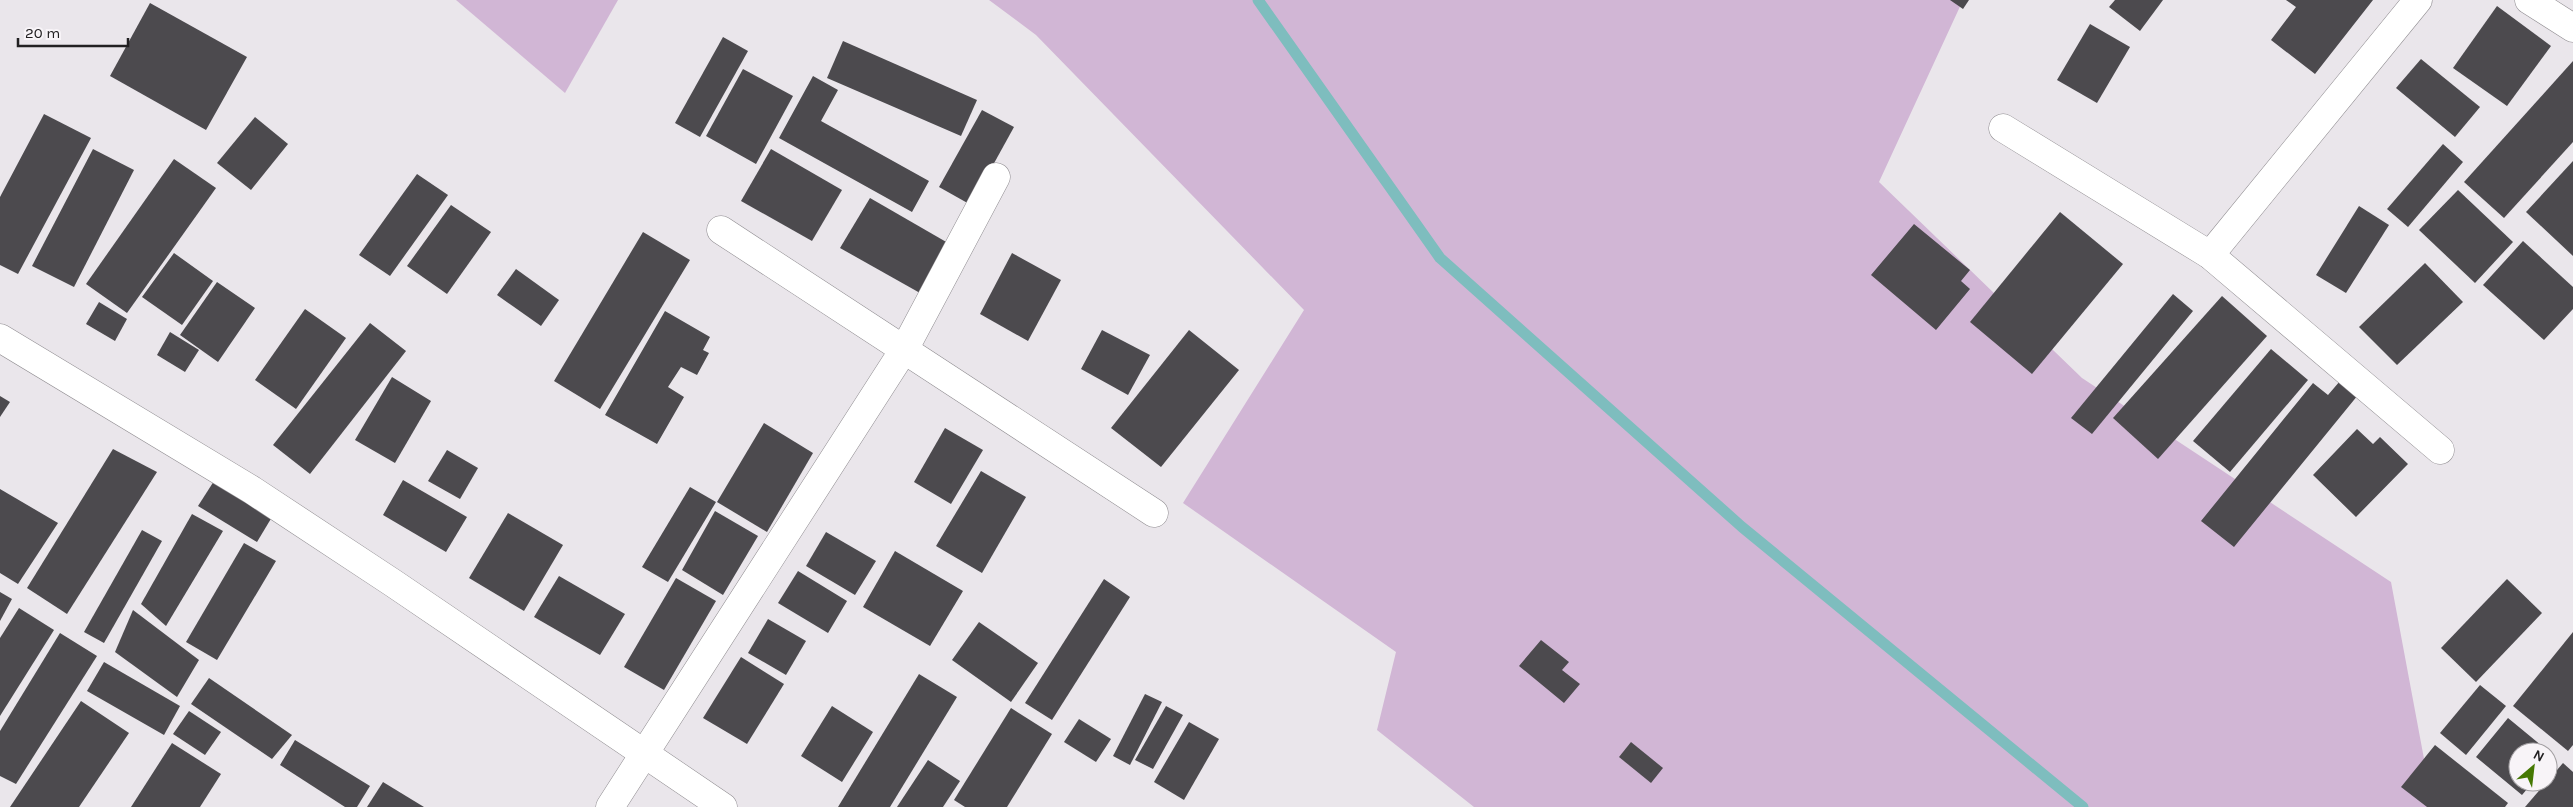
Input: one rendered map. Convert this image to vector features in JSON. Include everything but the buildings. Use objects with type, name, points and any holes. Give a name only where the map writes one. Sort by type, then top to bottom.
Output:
[{"type":"street","points":[[2529,0],[2573,28]]},
{"type":"street","points":[[2210,255],[2415,1]]},
{"type":"street","points":[[2003,128],[2210,255],[2440,450]]},
{"type":"street","points":[[610,807],[905,348],[996,177]]},
{"type":"street","points":[[721,230],[905,348],[1154,513]]},
{"type":"street","points":[[0,338],[252,490],[393,583],[723,807]]},
{"type":"shaded area","points":[[456,0],[618,0],[565,93]]},
{"type":"shaded area","points":[[989,0],[1963,0],[1879,182],[2082,378],[2391,582],[2433,807],[1474,807],[1377,730],[1396,652],[1183,503],[1304,310],[1036,35]]},
{"type":"waterway","points":[[1258,0],[1440,258],[1742,527],[2083,807]]}]
